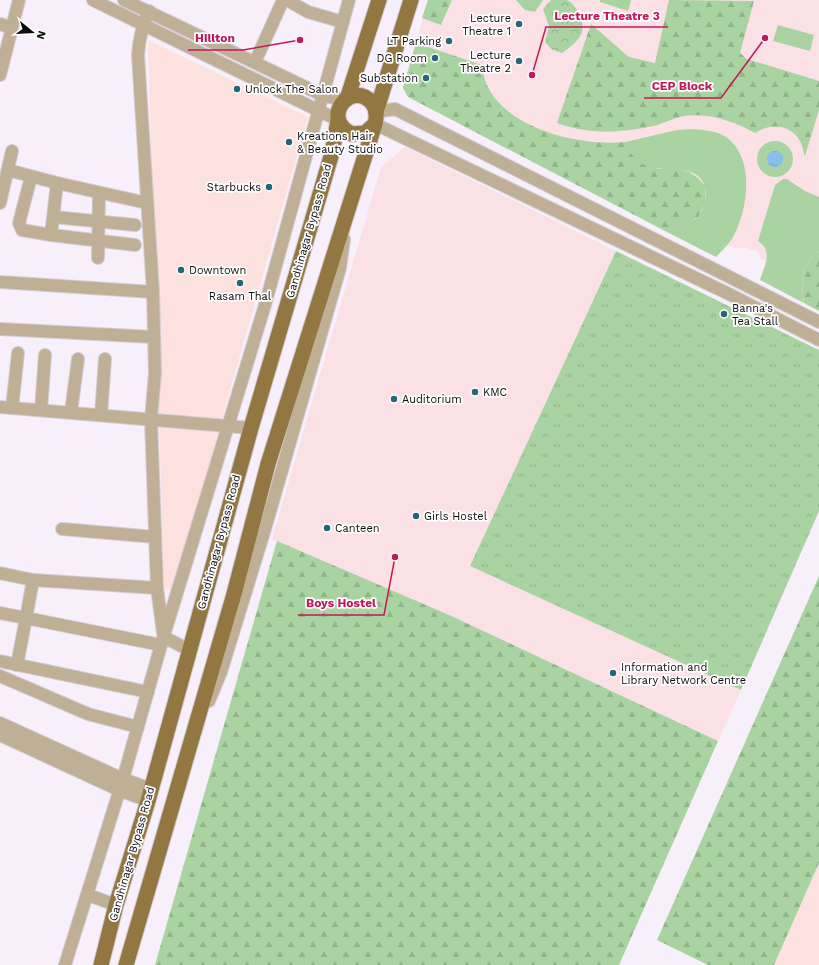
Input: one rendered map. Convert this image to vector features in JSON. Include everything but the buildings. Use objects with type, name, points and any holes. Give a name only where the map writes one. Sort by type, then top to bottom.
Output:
[{"type":"main road","points":[[347,99],[379,0]]},
{"type":"main road","points":[[126,965],[187,750],[234,594],[268,464],[411,0]]},
{"type":"main road","points":[[353,96],[365,97],[374,106],[375,118],[365,133],[358,135],[346,131],[338,120],[339,108],[347,99],[353,96]]},
{"type":"main road","name":"Gandhinagar Bypass Road","points":[[101,965],[116,905],[149,795],[251,428],[332,153],[338,120]]},
{"type":"street","points":[[0,75],[19,0]]},
{"type":"street","points":[[93,0],[338,120]]},
{"type":"street","points":[[124,0],[322,95],[337,99],[347,99]]},
{"type":"street","points":[[255,62],[283,0]]},
{"type":"street","points":[[287,0],[308,12],[343,22]]},
{"type":"street","points":[[65,965],[88,895],[162,641],[284,240],[322,95],[349,0]]},
{"type":"street","points":[[149,11],[142,25],[138,55],[153,292],[155,373],[151,419],[157,588],[162,641]]},
{"type":"street","points":[[0,24],[12,28]]},
{"type":"street","points":[[375,118],[395,109],[819,322]]},
{"type":"street","points":[[375,118],[819,340]]},
{"type":"street","points":[[0,203],[12,151]]},
{"type":"street","points":[[8,170],[31,177],[99,193],[118,195],[147,203]]},
{"type":"street","points":[[31,177],[20,217],[19,227],[22,230],[135,245]]},
{"type":"street","points":[[51,235],[57,183]]},
{"type":"street","points":[[98,258],[100,222],[99,193]]},
{"type":"street","points":[[54,217],[135,225]]},
{"type":"street","points":[[729,294],[734,280]]},
{"type":"street","points":[[0,282],[153,292]]},
{"type":"street","points":[[0,329],[154,337]]},
{"type":"street","points":[[18,353],[6,407],[251,428]]},
{"type":"street","points":[[41,410],[45,355]]},
{"type":"street","points":[[71,412],[78,359]]},
{"type":"street","points":[[101,415],[105,359]]},
{"type":"street","points":[[62,529],[155,537]]},
{"type":"street","points":[[0,573],[33,580],[157,588]]},
{"type":"street","points":[[17,665],[33,580]]},
{"type":"street","points":[[0,613],[162,641],[189,650]]},
{"type":"street","points":[[0,661],[148,692]]},
{"type":"street","points":[[0,676],[82,711],[138,727]]},
{"type":"street","points":[[0,723],[121,784]]},
{"type":"street","points":[[0,735],[149,795]]},
{"type":"street","points":[[88,895],[116,905]]},
{"type":"shaded area","points":[[428,0],[819,0],[819,311],[760,280],[766,261],[761,259],[758,251],[742,247],[741,249],[727,246],[716,257],[408,97],[403,88]]},
{"type":"shaded area","points":[[148,40],[308,117],[173,590],[164,588]]},
{"type":"shaded area","points":[[405,147],[616,251],[470,566],[741,690],[718,741],[447,614],[272,539],[381,167]]},
{"type":"shaded area","points":[[819,863],[819,965],[774,965]]},
{"type":"green space","points":[[428,0],[452,0],[441,25],[422,18]]},
{"type":"green space","points":[[516,0],[543,0],[535,12],[525,10]]},
{"type":"green space","points":[[551,0],[567,0],[574,5],[581,18],[583,28],[579,38],[562,53],[551,49],[545,42],[549,26],[543,9]]},
{"type":"green space","points":[[600,0],[631,0],[628,11],[600,2]]},
{"type":"green space","points":[[669,0],[754,1],[740,53],[747,59],[819,81],[819,110],[805,156],[802,145],[796,135],[785,128],[767,128],[755,133],[738,125],[712,117],[693,115],[684,116],[645,128],[607,132],[581,130],[557,123],[591,24],[629,57],[655,63]]},
{"type":"green space","points":[[778,25],[814,35],[810,51],[773,41]]},
{"type":"green space","points":[[416,43],[482,65],[487,86],[499,103],[516,117],[537,128],[559,136],[583,141],[605,143],[625,142],[631,153],[657,169],[677,169],[689,172],[698,178],[705,186],[706,202],[699,216],[690,222],[680,224],[667,232],[408,97],[403,88]]},
{"type":"green space","points":[[693,129],[715,132],[726,137],[736,147],[742,158],[745,172],[745,200],[738,227],[732,239],[716,257],[667,232],[680,224],[695,219],[702,212],[706,195],[704,184],[699,177],[691,172],[682,170],[652,168],[644,165],[638,161],[628,149],[625,142],[677,130]]},
{"type":"green space","points":[[772,141],[778,141],[788,146],[793,159],[788,172],[778,177],[772,177],[762,172],[757,162],[757,156],[762,146]]},
{"type":"green space","points":[[783,179],[787,179],[805,191],[819,197],[819,251],[808,262],[803,274],[802,288],[804,303],[760,280],[767,254],[766,249],[758,241],[775,185]]},
{"type":"green space","points":[[616,251],[819,350],[819,511],[741,690],[470,566]]},
{"type":"green space","points":[[819,251],[819,311],[804,303],[802,281],[808,262]]},
{"type":"green space","points":[[277,541],[447,614],[718,741],[619,965],[155,965]]},
{"type":"green space","points":[[819,576],[819,863],[774,965],[708,965],[657,940]]},
{"type":"water","points":[[772,151],[778,151],[783,156],[781,165],[778,167],[772,167],[767,162],[767,156]]},
{"type":"place","name":"Lecture Theatre 1","points":[[519,24]]},
{"type":"place","name":"CEP Block","points":[[765,38]]},
{"type":"place","name":"Hillton","points":[[300,40]]},
{"type":"place","name":"LT Parking","points":[[449,41]]},
{"type":"place","name":"DG Room","points":[[435,58]]},
{"type":"place","name":"Lecture Theatre 2","points":[[519,61]]},
{"type":"place","name":"Lecture Theatre 3","points":[[532,75]]},
{"type":"place","name":"Substation","points":[[426,78]]},
{"type":"place","name":"Unlock The Salon","points":[[237,89]]},
{"type":"place","name":"Kreations Hair & Beauty Studio","points":[[289,142]]},
{"type":"place","name":"Starbucks","points":[[269,187]]},
{"type":"place","name":"Downtown","points":[[181,270]]},
{"type":"place","name":"Rasam Thal","points":[[240,283]]},
{"type":"place","name":"Banna's Tea Stall","points":[[724,314]]},
{"type":"place","name":"KMC","points":[[475,392]]},
{"type":"place","name":"Auditorium","points":[[394,399]]},
{"type":"place","name":"Girls Hostel","points":[[416,516]]},
{"type":"place","name":"Canteen","points":[[327,528]]},
{"type":"place","name":"Boys Hostel","points":[[395,557]]},
{"type":"place","name":"Information and Library Network Centre","points":[[613,673]]}]
